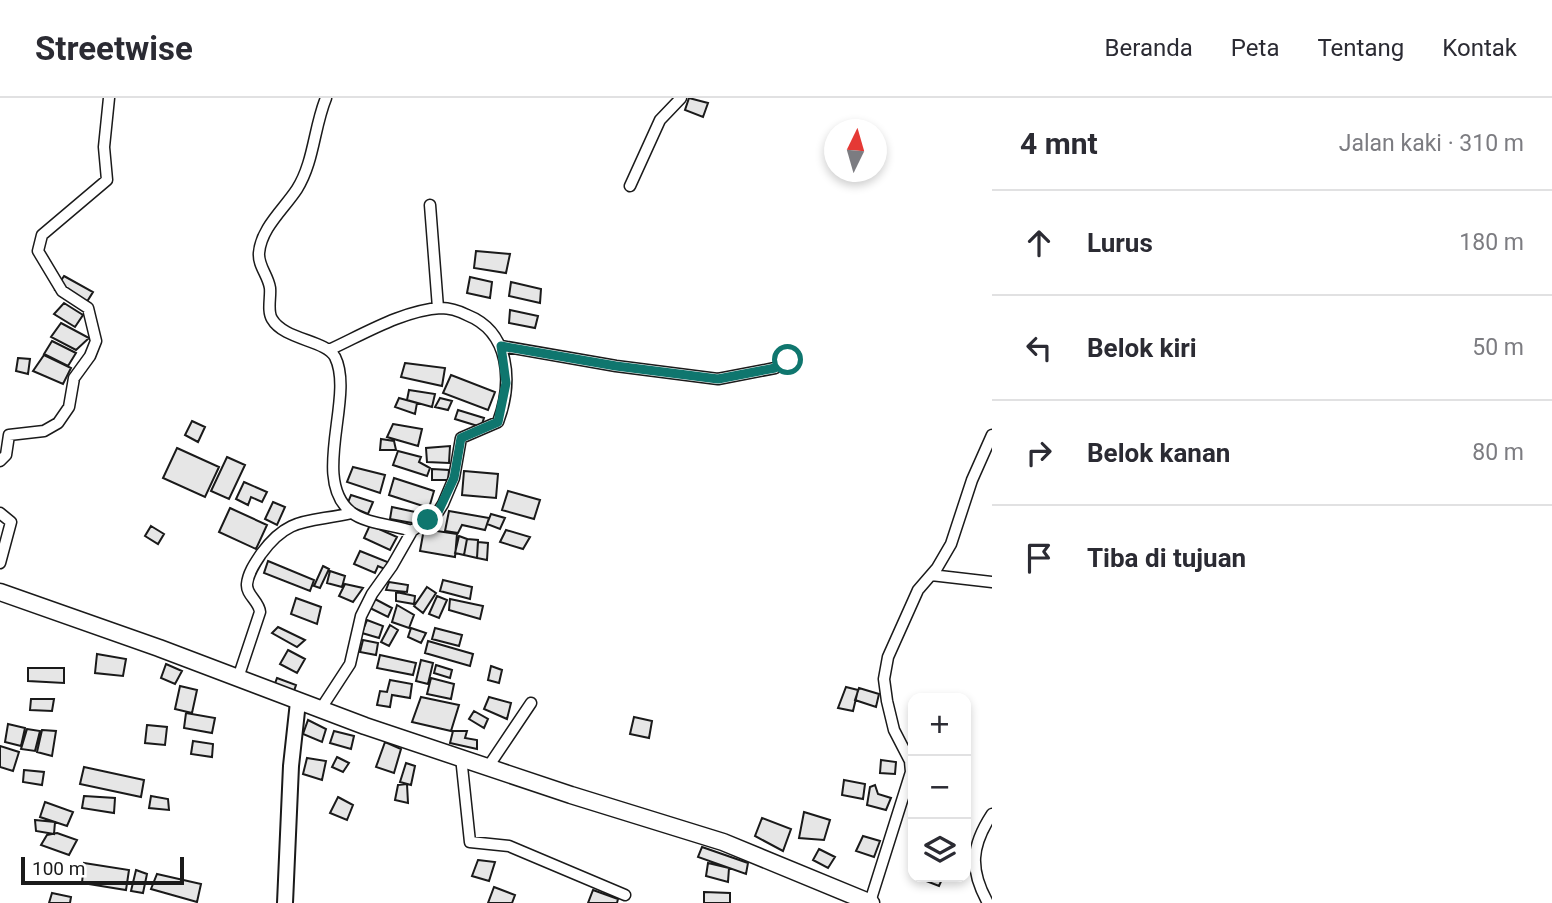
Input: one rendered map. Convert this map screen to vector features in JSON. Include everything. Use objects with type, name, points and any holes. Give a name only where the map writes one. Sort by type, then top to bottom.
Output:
[{"type":"main road","points":[[0,592],[320,710],[723,842],[870,903]]},
{"type":"street","points":[[0,461],[6,455],[8,436],[24,431],[44,431],[58,423],[68,407],[74,378],[94,348],[94,331],[88,308],[62,291],[38,251],[38,245],[42,235],[107,180],[104,148],[109,98]]},
{"type":"street","points":[[326,98],[298,188],[273,219],[259,256],[270,287],[272,321],[302,341],[329,350],[334,357],[340,377],[334,451],[336,480],[342,500],[352,513]]},
{"type":"street","points":[[630,186],[660,120],[681,98]]},
{"type":"street","points":[[430,205],[438,308]]},
{"type":"street","points":[[320,710],[350,664],[364,606],[412,531],[438,512],[443,504],[454,478],[461,438],[498,422],[506,383],[501,346],[490,328],[458,311],[438,308],[402,318],[329,350]]},
{"type":"street","points":[[501,346],[616,366],[718,379],[775,368],[788,360]]},
{"type":"street","points":[[870,903],[911,772],[910,761],[890,718],[885,690],[885,668],[902,620],[918,590],[951,544],[986,460],[992,435]]},
{"type":"street","points":[[0,513],[11,522],[0,563]]},
{"type":"street","points":[[238,678],[260,612],[259,606],[248,592],[247,584],[259,558],[282,530],[293,524],[352,513],[412,531]]},
{"type":"street","points":[[931,575],[992,582]]},
{"type":"street","points":[[285,903],[290,766],[298,702]]},
{"type":"street","points":[[488,767],[531,703]]},
{"type":"street","points":[[461,757],[470,842],[509,846],[548,866],[625,895]]},
{"type":"street","points":[[988,903],[975,876],[973,857],[977,840],[992,814]]},
{"type":"building","points":[[689,98],[708,103],[703,117],[685,110]]},
{"type":"building","points":[[476,251],[510,254],[506,273],[474,268]]},
{"type":"building","points":[[64,276],[93,292],[83,308],[55,290]]},
{"type":"building","points":[[470,277],[492,282],[490,298],[467,293]]},
{"type":"building","points":[[511,282],[541,289],[540,303],[509,296]]},
{"type":"building","points":[[64,303],[83,315],[75,327],[54,314]]},
{"type":"building","points":[[510,310],[538,316],[535,328],[509,323]]},
{"type":"building","points":[[61,323],[89,338],[76,350],[51,337]]},
{"type":"building","points":[[52,341],[76,353],[68,366],[44,354]]},
{"type":"building","points":[[44,355],[71,368],[63,384],[33,371]]},
{"type":"building","points":[[18,358],[30,359],[28,374],[16,371]]},
{"type":"building","points":[[405,363],[445,368],[442,386],[401,377]]},
{"type":"building","points":[[451,375],[495,392],[488,410],[443,393]]},
{"type":"building","points":[[409,390],[435,394],[432,407],[407,400]]},
{"type":"building","points":[[399,398],[417,403],[415,414],[395,407]]},
{"type":"building","points":[[440,398],[452,401],[448,410],[435,407]]},
{"type":"building","points":[[458,410],[484,418],[481,427],[455,419]]},
{"type":"building","points":[[192,421],[205,427],[198,442],[185,435]]},
{"type":"building","points":[[393,424],[422,429],[418,446],[387,437]]},
{"type":"building","points":[[381,439],[394,441],[396,450],[380,450]]},
{"type":"building","points":[[450,446],[449,463],[427,462],[426,448]]},
{"type":"building","points":[[177,448],[219,467],[205,497],[163,478]]},
{"type":"building","points":[[398,451],[421,457],[419,462],[430,468],[427,476],[393,465]]},
{"type":"building","points":[[227,457],[245,465],[229,499],[211,491]]},
{"type":"building","points":[[353,467],[385,475],[380,493],[347,482]]},
{"type":"building","points":[[432,469],[449,470],[448,480],[432,480]]},
{"type":"building","points":[[464,471],[498,474],[496,498],[462,495]]},
{"type":"building","points":[[394,478],[434,491],[429,508],[389,495]]},
{"type":"building","points":[[244,482],[267,492],[262,502],[251,497],[248,505],[236,499]]},
{"type":"building","points":[[508,491],[540,500],[534,519],[502,510]]},
{"type":"building","points":[[351,495],[373,502],[368,514],[347,505]]},
{"type":"building","points":[[273,502],[285,507],[277,525],[265,519]]},
{"type":"building","points":[[392,507],[420,513],[418,524],[390,519]]},
{"type":"building","points":[[230,508],[267,525],[256,549],[219,532]]},
{"type":"building","points":[[449,511],[489,518],[485,530],[462,525],[458,533],[445,531]]},
{"type":"building","points":[[491,514],[505,518],[500,529],[487,524]]},
{"type":"building","points":[[370,525],[397,537],[390,550],[364,538]]},
{"type":"building","points":[[151,526],[164,534],[158,544],[145,536]]},
{"type":"building","points":[[424,529],[457,534],[455,557],[420,551]]},
{"type":"building","points":[[506,530],[530,537],[523,549],[500,542]]},
{"type":"building","points":[[459,536],[467,539],[464,555],[455,553]]},
{"type":"building","points":[[467,539],[478,540],[477,558],[464,555]]},
{"type":"building","points":[[478,542],[488,543],[487,560],[477,558]]},
{"type":"building","points":[[360,551],[390,563],[387,570],[378,566],[375,573],[354,564]]},
{"type":"building","points":[[268,561],[314,580],[310,591],[264,573]]},
{"type":"building","points":[[323,566],[329,569],[320,588],[314,586]]},
{"type":"building","points":[[330,571],[345,576],[342,587],[327,583]]},
{"type":"building","points":[[443,580],[472,587],[470,599],[440,591]]},
{"type":"building","points":[[389,582],[408,585],[407,592],[386,590]]},
{"type":"building","points":[[345,584],[363,588],[353,602],[339,596]]},
{"type":"building","points":[[427,587],[436,593],[423,613],[414,606]]},
{"type":"building","points":[[396,592],[415,596],[414,604],[396,601]]},
{"type":"building","points":[[437,596],[447,600],[439,618],[429,614]]},
{"type":"building","points":[[296,598],[321,607],[317,624],[291,614]]},
{"type":"building","points":[[375,599],[392,608],[388,617],[370,608]]},
{"type":"building","points":[[450,599],[483,606],[480,619],[449,610]]},
{"type":"building","points":[[397,605],[414,615],[409,628],[392,622]]},
{"type":"building","points":[[367,620],[383,626],[379,638],[362,633]]},
{"type":"building","points":[[390,625],[398,630],[389,646],[381,642]]},
{"type":"building","points":[[278,627],[305,640],[297,647],[272,633]]},
{"type":"building","points":[[411,628],[426,633],[421,643],[408,637]]},
{"type":"building","points":[[435,628],[462,635],[459,646],[432,639]]},
{"type":"building","points":[[363,640],[378,643],[376,655],[360,652]]},
{"type":"building","points":[[428,641],[473,654],[470,666],[425,653]]},
{"type":"building","points":[[288,650],[305,659],[297,673],[280,664]]},
{"type":"building","points":[[97,654],[126,659],[123,676],[95,673]]},
{"type":"building","points":[[380,655],[416,663],[413,675],[377,668]]},
{"type":"building","points":[[421,660],[433,663],[428,684],[416,681]]},
{"type":"building","points":[[166,664],[182,671],[175,684],[161,678]]},
{"type":"building","points":[[436,665],[452,670],[450,678],[434,673]]},
{"type":"building","points":[[491,666],[502,670],[499,683],[488,680]]},
{"type":"building","points":[[28,668],[64,668],[64,683],[28,681]]},
{"type":"building","points":[[277,678],[296,685],[292,697],[273,689]]},
{"type":"building","points":[[431,678],[454,684],[451,699],[427,694]]},
{"type":"building","points":[[390,680],[412,684],[410,698],[392,695],[390,707],[377,705],[380,691],[387,692]]},
{"type":"building","points":[[180,686],[197,690],[192,713],[175,709]]},
{"type":"building","points":[[846,687],[858,690],[853,711],[838,708]]},
{"type":"building","points":[[859,688],[879,694],[876,707],[855,700]]},
{"type":"building","points":[[421,697],[459,705],[451,731],[412,722]]},
{"type":"building","points":[[489,697],[511,703],[507,719],[484,709]]},
{"type":"building","points":[[31,699],[54,699],[52,711],[30,710]]},
{"type":"building","points":[[474,711],[488,719],[484,728],[469,719]]},
{"type":"building","points":[[186,713],[215,718],[212,733],[184,728]]},
{"type":"building","points":[[634,717],[652,721],[649,738],[630,734]]},
{"type":"building","points":[[308,720],[326,729],[322,742],[303,734]]},
{"type":"building","points":[[8,724],[25,728],[21,746],[5,742]]},
{"type":"building","points":[[147,725],[167,727],[165,745],[145,743]]},
{"type":"building","points":[[27,729],[40,731],[35,751],[21,749]]},
{"type":"building","points":[[42,730],[56,731],[52,756],[37,752]]},
{"type":"building","points":[[334,731],[354,736],[351,749],[330,743]]},
{"type":"building","points":[[453,731],[467,731],[465,738],[477,740],[477,749],[450,743]]},
{"type":"building","points":[[193,741],[213,744],[212,757],[191,754]]},
{"type":"building","points":[[385,742],[401,749],[394,773],[376,767]]},
{"type":"building","points":[[0,746],[19,752],[13,771],[0,767]]},
{"type":"building","points":[[337,757],[349,763],[343,772],[332,767]]},
{"type":"building","points":[[307,758],[326,761],[322,780],[303,774]]},
{"type":"building","points":[[881,760],[896,762],[895,774],[880,773]]},
{"type":"building","points":[[406,763],[415,766],[411,785],[400,782]]},
{"type":"building","points":[[84,767],[144,780],[141,797],[80,784]]},
{"type":"building","points":[[24,770],[44,772],[42,785],[23,782]]},
{"type":"building","points":[[844,780],[865,784],[863,799],[842,795]]},
{"type":"building","points":[[407,784],[408,803],[395,800],[398,785]]},
{"type":"building","points":[[875,785],[878,794],[891,798],[886,810],[867,805],[870,787]]},
{"type":"building","points":[[84,796],[115,798],[114,813],[82,808]]},
{"type":"building","points":[[151,796],[168,799],[169,810],[149,808]]},
{"type":"building","points":[[338,797],[353,805],[347,820],[330,813]]},
{"type":"building","points":[[45,802],[73,812],[67,826],[40,817]]},
{"type":"building","points":[[804,812],[830,820],[824,840],[799,838]]},
{"type":"building","points":[[762,818],[791,829],[783,851],[755,836]]},
{"type":"building","points":[[35,820],[55,822],[54,834],[36,831]]},
{"type":"building","points":[[57,833],[77,840],[69,855],[41,845],[47,835]]},
{"type":"building","points":[[863,836],[880,841],[874,857],[856,851]]},
{"type":"building","points":[[702,847],[748,863],[746,874],[698,857]]},
{"type":"building","points":[[819,849],[835,857],[828,868],[813,860]]},
{"type":"building","points":[[478,860],[495,862],[489,881],[472,876]]},
{"type":"building","points":[[84,863],[129,870],[126,890],[82,883]]},
{"type":"building","points":[[708,863],[729,868],[728,882],[706,876]]},
{"type":"building","points":[[136,870],[147,874],[143,893],[131,891]]},
{"type":"building","points":[[157,874],[201,884],[197,902],[151,889]]},
{"type":"building","points":[[494,887],[515,895],[512,903],[488,903]]},
{"type":"building","points":[[593,890],[618,899],[617,903],[588,903]]},
{"type":"building","points":[[704,892],[730,893],[730,903],[704,903]]},
{"type":"building","points":[[52,893],[71,897],[70,903],[49,903]]},
{"type":"route","points":[[428,520],[443,504],[454,478],[456,452],[461,438],[498,422],[506,383],[506,363],[501,346],[616,366],[718,379],[765,367],[775,368],[788,360]]}]
